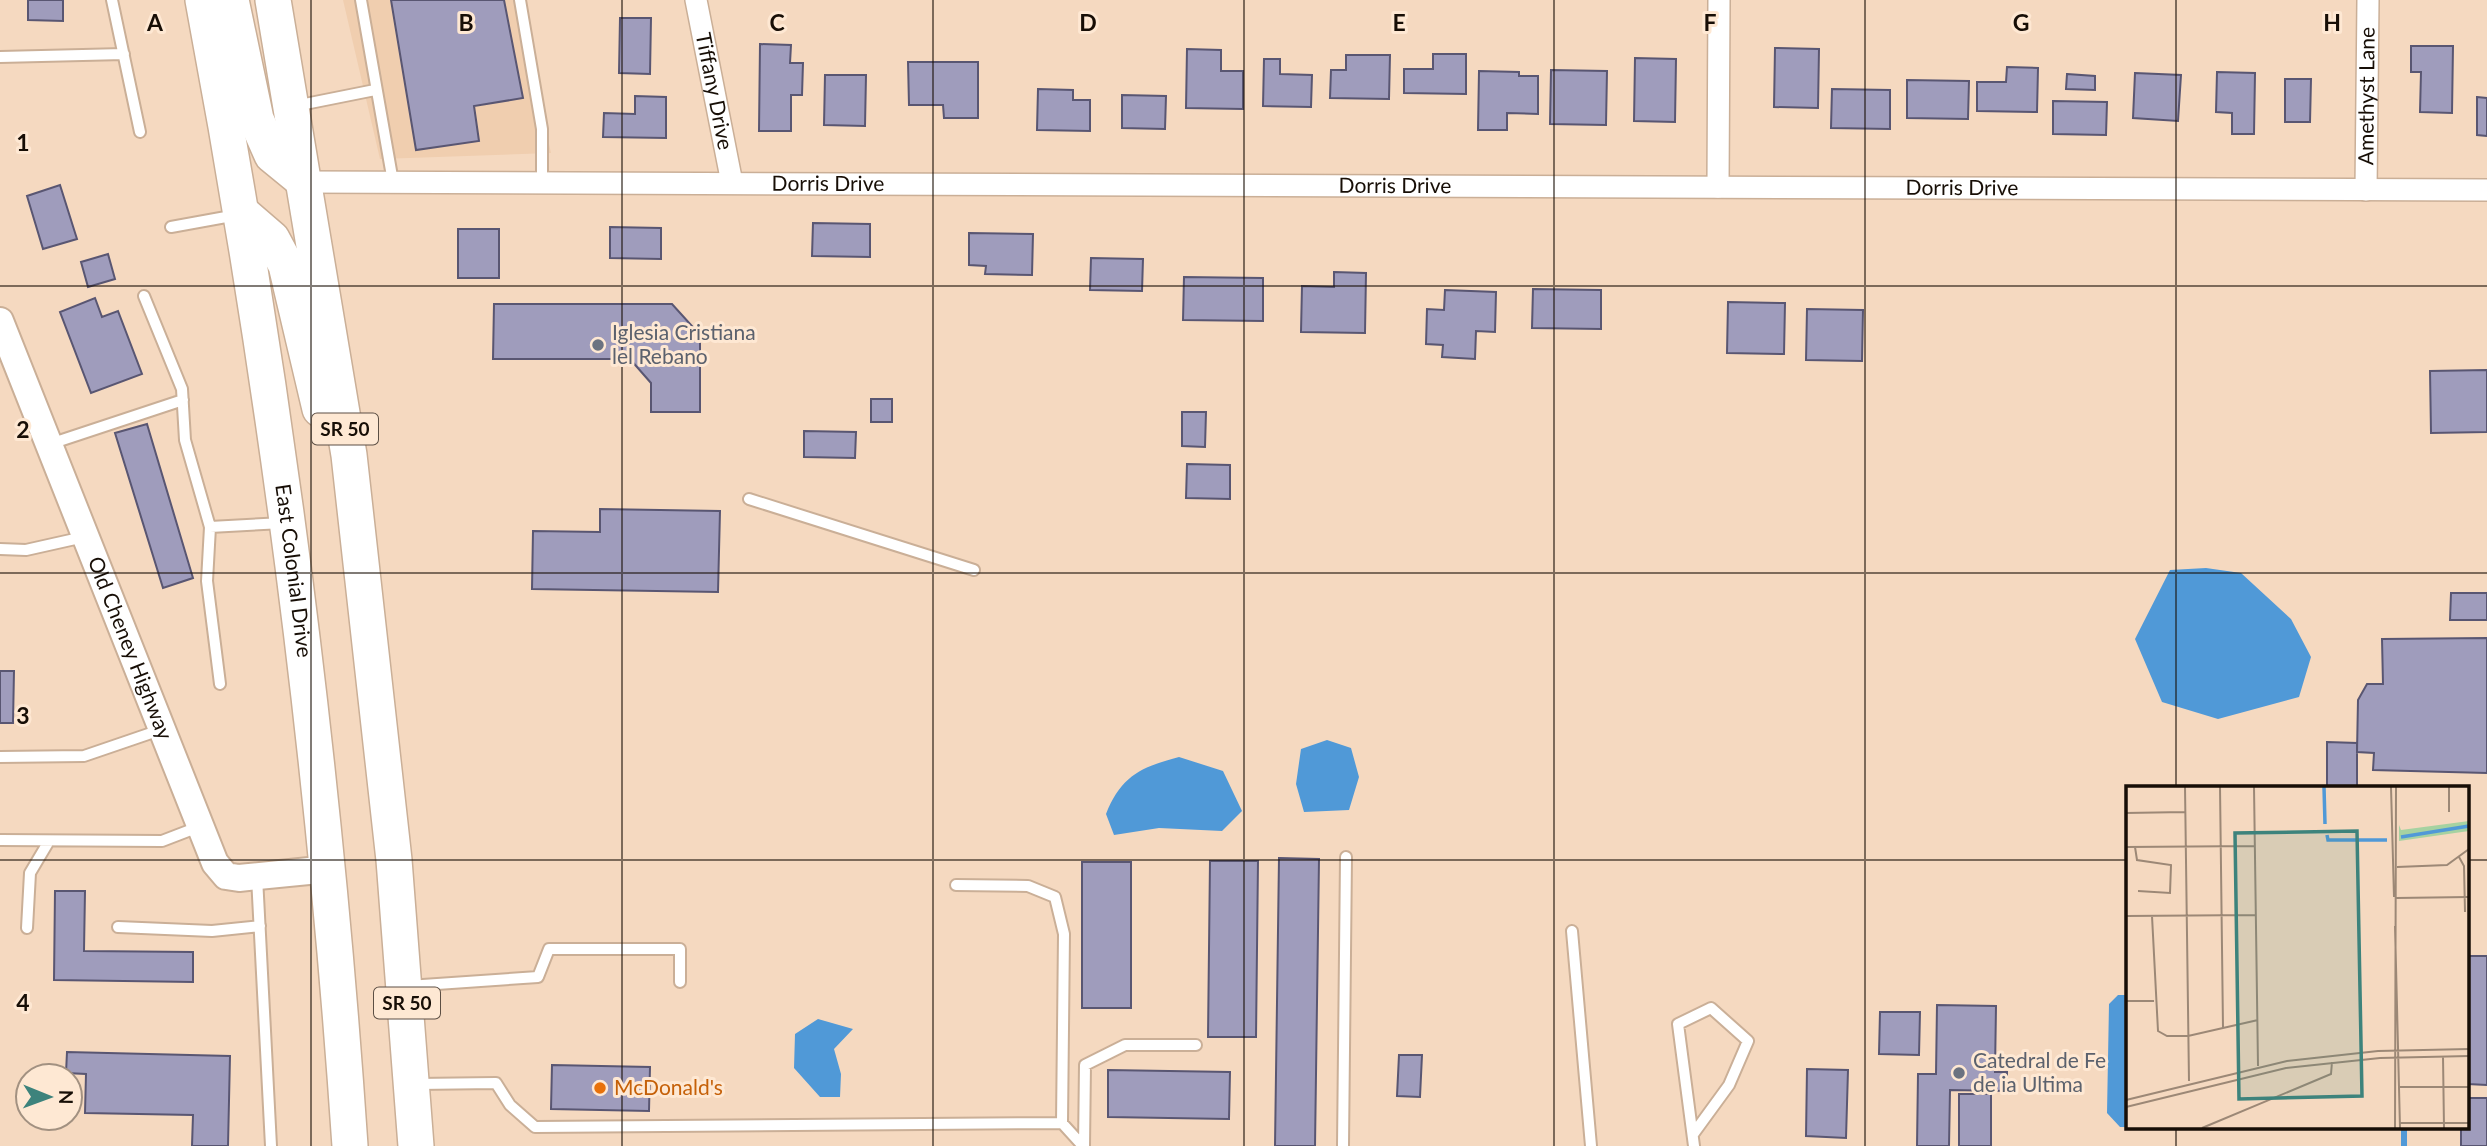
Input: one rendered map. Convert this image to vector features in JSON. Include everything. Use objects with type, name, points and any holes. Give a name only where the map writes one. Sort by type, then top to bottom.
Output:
[{"type":"highway","name":"East Colonial Drive","points":[[203,0],[243,214],[289,522],[329,869],[350,1146]]},
{"type":"highway","points":[[231,0],[256,119],[272,155],[305,182]]},
{"type":"highway","name":"SR 50","points":[[273,0],[349,456],[374,662],[405,986],[416,1146]]},
{"type":"highway","points":[[243,214],[272,239],[286,265],[328,443],[349,456]]},
{"type":"street","name":"Tiffany Drive","points":[[696,0],[733,183]]},
{"type":"street","points":[[1718,187],[1719,0]]},
{"type":"street","name":"Amethyst Lane","points":[[2366,190],[2368,0]]},
{"type":"street","name":"Dorris Drive","points":[[305,182],[2487,190]]},
{"type":"street","name":"Old Cheney Highway","points":[[0,321],[215,863],[226,876],[257,877],[329,869]]},
{"type":"lane","points":[[112,0],[140,132]]},
{"type":"lane","points":[[361,0],[393,182]]},
{"type":"lane","points":[[520,0],[542,129],[542,183]]},
{"type":"lane","points":[[0,57],[124,54]]},
{"type":"lane","points":[[292,106],[375,90]]},
{"type":"lane","points":[[171,227],[243,214]]},
{"type":"lane","points":[[144,296],[182,389],[185,440],[210,527],[207,581],[220,684]]},
{"type":"lane","points":[[50,444],[183,400]]},
{"type":"lane","points":[[749,499],[974,570]]},
{"type":"lane","points":[[210,527],[289,522]]},
{"type":"lane","points":[[0,550],[26,550],[86,536]]},
{"type":"lane","points":[[0,757],[84,756],[163,729]]},
{"type":"lane","points":[[0,840],[162,841],[201,827]]},
{"type":"lane","points":[[27,928],[30,873],[49,841]]},
{"type":"lane","points":[[1343,1146],[1346,857]]},
{"type":"lane","points":[[257,877],[271,1146]]},
{"type":"lane","points":[[956,885],[1028,886],[1055,897],[1064,934],[1062,1123],[1083,1146]]},
{"type":"lane","points":[[118,927],[212,931],[260,926]]},
{"type":"lane","points":[[1572,931],[1591,1146]]},
{"type":"lane","points":[[405,986],[538,977],[549,949],[680,949],[680,982]]},
{"type":"lane","points":[[1694,1133],[1730,1085],[1748,1041],[1711,1008],[1678,1024],[1694,1146]]},
{"type":"lane","points":[[1083,1146],[1085,1065],[1125,1045],[1196,1045]]},
{"type":"lane","points":[[412,1084],[496,1083],[510,1105],[535,1127],[1062,1123]]},
{"type":"shaded area","points":[[343,0],[517,0],[551,153],[380,159]]},
{"type":"water","points":[[2206,568],[2241,573],[2291,619],[2311,657],[2299,697],[2218,719],[2162,702],[2135,639],[2170,570]]},
{"type":"water","points":[[1327,740],[1351,748],[1359,777],[1349,810],[1304,812],[1296,784],[1301,749]]},
{"type":"water","points":[[1179,757],[1223,771],[1242,811],[1222,831],[1159,828],[1114,835],[1106,814],[1118,790],[1143,769]]},
{"type":"water","points":[[2118,995],[2126,995],[2126,1127],[2120,1127],[2107,1113],[2109,1004]]},
{"type":"water","points":[[818,1019],[853,1029],[834,1049],[841,1074],[840,1097],[820,1097],[794,1068],[795,1034]]},
{"type":"building","points":[[28,0],[63,0],[63,21],[28,20]]},
{"type":"building","points":[[391,0],[504,0],[523,98],[474,106],[479,141],[416,150]]},
{"type":"building","points":[[620,18],[651,18],[650,74],[619,73]]},
{"type":"building","points":[[760,44],[791,45],[790,63],[803,63],[802,95],[791,95],[791,131],[759,131]]},
{"type":"building","points":[[2411,46],[2453,46],[2452,113],[2420,112],[2421,72],[2411,72]]},
{"type":"building","points":[[1775,48],[1819,49],[1818,108],[1774,107]]},
{"type":"building","points":[[1187,49],[1221,50],[1221,71],[1243,71],[1243,109],[1186,108]]},
{"type":"building","points":[[1433,54],[1466,54],[1466,94],[1404,93],[1404,69],[1433,69]]},
{"type":"building","points":[[1346,55],[1390,55],[1389,99],[1330,98],[1331,70],[1346,70]]},
{"type":"building","points":[[1635,58],[1676,59],[1675,122],[1634,121]]},
{"type":"building","points":[[1264,59],[1280,59],[1280,74],[1312,75],[1311,107],[1263,106]]},
{"type":"building","points":[[908,62],[978,62],[978,118],[944,118],[943,105],[909,105]]},
{"type":"building","points":[[2007,67],[2038,68],[2037,112],[1977,111],[1977,82],[2006,82]]},
{"type":"building","points":[[1551,70],[1607,71],[1606,125],[1550,124]]},
{"type":"building","points":[[1479,71],[1519,72],[1519,76],[1538,76],[1538,114],[1507,113],[1507,130],[1478,130]]},
{"type":"building","points":[[2217,72],[2255,73],[2254,134],[2232,134],[2232,113],[2216,112]]},
{"type":"building","points":[[2135,73],[2181,75],[2178,121],[2133,118]]},
{"type":"building","points":[[2067,74],[2095,76],[2095,90],[2066,89]]},
{"type":"building","points":[[825,75],[866,75],[865,126],[824,125]]},
{"type":"building","points":[[2285,79],[2311,79],[2310,122],[2285,122]]},
{"type":"building","points":[[1907,80],[1969,81],[1968,119],[1907,118]]},
{"type":"building","points":[[1038,89],[1073,90],[1073,100],[1090,100],[1090,131],[1037,130]]},
{"type":"building","points":[[1832,89],[1890,90],[1890,129],[1831,128]]},
{"type":"building","points":[[1122,95],[1166,96],[1165,129],[1122,128]]},
{"type":"building","points":[[635,96],[666,97],[666,138],[603,137],[604,113],[635,114]]},
{"type":"building","points":[[2477,97],[2487,98],[2487,136],[2477,135]]},
{"type":"building","points":[[2053,101],[2107,102],[2106,135],[2053,134]]},
{"type":"building","points":[[60,185],[77,239],[43,249],[27,196]]},
{"type":"building","points":[[813,223],[870,224],[870,257],[812,256]]},
{"type":"building","points":[[610,227],[661,228],[661,259],[610,258]]},
{"type":"building","points":[[458,229],[499,229],[499,278],[458,278]]},
{"type":"building","points":[[969,233],[1033,234],[1032,275],[985,274],[986,266],[969,265]]},
{"type":"building","points":[[108,254],[115,279],[88,287],[81,262]]},
{"type":"building","points":[[1091,258],[1143,259],[1142,291],[1090,290]]},
{"type":"building","points":[[1334,272],[1366,273],[1365,333],[1301,332],[1302,286],[1334,287]]},
{"type":"building","points":[[1184,277],[1263,278],[1263,321],[1183,320]]},
{"type":"building","points":[[1533,289],[1601,290],[1601,329],[1532,328]]},
{"type":"building","points":[[1445,290],[1496,292],[1495,332],[1476,331],[1475,359],[1442,357],[1443,345],[1426,344],[1427,309],[1444,310]]},
{"type":"building","points":[[95,298],[102,317],[118,311],[142,374],[91,393],[60,312]]},
{"type":"building","points":[[1728,302],[1785,303],[1784,354],[1727,353]]},
{"type":"building","points":[[494,304],[672,304],[700,335],[700,412],[651,412],[651,383],[630,359],[493,359]]},
{"type":"building","points":[[1807,309],[1863,310],[1862,361],[1806,360]]},
{"type":"building","points":[[2487,370],[2487,432],[2431,433],[2430,371]]},
{"type":"building","points":[[871,399],[892,399],[892,422],[871,422]]},
{"type":"building","points":[[1182,412],[1206,412],[1205,447],[1182,446]]},
{"type":"building","points":[[147,424],[193,578],[163,588],[115,433]]},
{"type":"building","points":[[804,431],[856,432],[855,458],[804,457]]},
{"type":"building","points":[[1187,464],[1230,465],[1230,499],[1186,498]]},
{"type":"building","points":[[600,509],[720,511],[718,592],[532,589],[533,531],[600,532]]},
{"type":"building","points":[[2451,593],[2487,593],[2487,620],[2450,620]]},
{"type":"building","points":[[2487,638],[2487,773],[2373,770],[2374,753],[2357,752],[2358,700],[2367,684],[2383,684],[2382,639]]},
{"type":"building","points":[[0,671],[14,671],[13,723],[0,723]]},
{"type":"building","points":[[2327,742],[2357,743],[2357,786],[2327,786]]},
{"type":"building","points":[[1279,858],[1319,859],[1315,1146],[1275,1146]]},
{"type":"building","points":[[1210,861],[1258,861],[1256,1037],[1208,1037]]},
{"type":"building","points":[[1082,862],[1131,862],[1131,1008],[1082,1008]]},
{"type":"building","points":[[55,891],[85,891],[84,951],[193,952],[193,982],[54,980]]},
{"type":"building","points":[[2470,956],[2487,956],[2487,1085],[2470,1084]]},
{"type":"building","points":[[1937,1005],[1996,1006],[1995,1072],[2007,1072],[2007,1091],[1950,1090],[1949,1146],[1917,1146],[1918,1074],[1936,1074]]},
{"type":"building","points":[[1880,1012],[1920,1012],[1919,1055],[1879,1054]]},
{"type":"building","points":[[67,1052],[230,1056],[228,1146],[192,1146],[193,1115],[85,1113],[84,1062],[67,1062]]},
{"type":"building","points":[[1399,1055],[1422,1055],[1420,1097],[1397,1096]]},
{"type":"building","name":"McDonald's","points":[[552,1065],[650,1067],[649,1111],[551,1109]]},
{"type":"building","points":[[1807,1069],[1848,1070],[1846,1138],[1806,1136]]},
{"type":"building","points":[[1108,1070],[1230,1072],[1229,1119],[1108,1117]]},
{"type":"building","points":[[1959,1094],[1991,1094],[1991,1146],[1959,1146]]},
{"type":"building","points":[[2470,1098],[2487,1098],[2487,1146],[2461,1146],[2461,1128],[2470,1128]]},
{"type":"waterway","points":[[2404,1128],[2404,1146]]},
{"type":"place","name":"Iglesia Cristiana lel Rebano","points":[[598,345]]},
{"type":"place","name":"Catedral de Fe de ia Ultima","points":[[1959,1073]]},
{"type":"place","name":"McDonald's","points":[[600,1088]]}]
